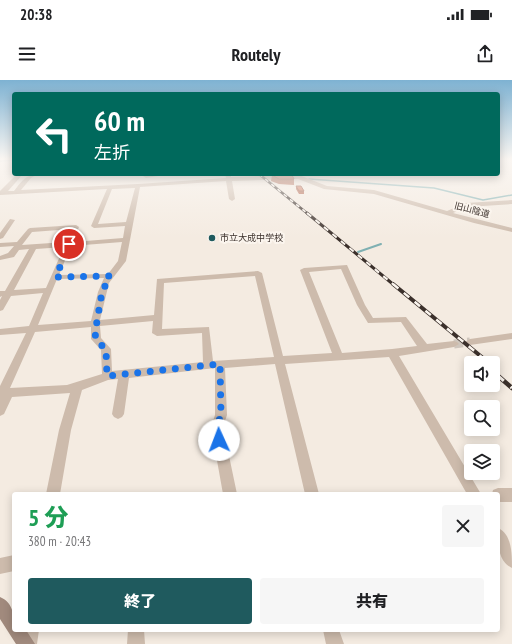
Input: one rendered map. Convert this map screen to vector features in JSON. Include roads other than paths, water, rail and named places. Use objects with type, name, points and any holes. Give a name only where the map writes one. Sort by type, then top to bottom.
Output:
[{"type":"main road","points":[[0,605],[12,623]]},
{"type":"main road","points":[[18,632],[27,644]]},
{"type":"street","points":[[0,200],[3,193],[10,185]]},
{"type":"street","points":[[16,192],[22,185]]},
{"type":"street","name":"旧山陰道","points":[[3,193],[149,185]]},
{"type":"street","points":[[230,185],[232,198]]},
{"type":"street","name":"旧山陰道","points":[[320,185],[326,188],[374,192],[476,222],[512,230]]},
{"type":"street","points":[[107,376],[107,354],[106,350],[96,339],[95,324],[102,292],[110,276],[122,261],[129,224],[142,186]]},
{"type":"street","points":[[110,188],[94,226],[129,224]]},
{"type":"street","points":[[448,213],[466,205],[512,202]]},
{"type":"street","points":[[1,237],[12,220]]},
{"type":"street","points":[[0,258],[11,255],[30,230],[76,227],[56,277],[3,393],[0,411]]},
{"type":"street","points":[[1,237],[6,236],[0,245],[18,246],[126,240]]},
{"type":"street","points":[[0,308],[4,293],[34,246]]},
{"type":"street","points":[[338,356],[304,270],[344,267],[361,305],[371,321],[403,319],[424,348]]},
{"type":"street","points":[[230,492],[217,427],[221,415],[214,364],[206,329],[157,333],[160,280],[258,273],[311,492]]},
{"type":"street","points":[[56,277],[110,276]]},
{"type":"street","points":[[4,293],[50,290]]},
{"type":"street","points":[[0,332],[157,318]]},
{"type":"street","points":[[470,342],[512,336]]},
{"type":"street","points":[[3,393],[77,387],[107,376],[214,364],[392,353],[454,344]]},
{"type":"street","points":[[392,353],[473,492]]},
{"type":"street","points":[[118,414],[124,374]]},
{"type":"street","points":[[53,492],[65,430],[77,387]]},
{"type":"street","points":[[500,495],[512,495]]},
{"type":"street","points":[[500,539],[512,560]]},
{"type":"street","points":[[0,566],[12,563]]},
{"type":"street","points":[[27,644],[30,632]]},
{"type":"street","points":[[136,632],[136,644]]},
{"type":"street","points":[[332,632],[335,644]]},
{"type":"waterway","points":[[397,185],[434,188],[483,200],[512,195]]},
{"type":"waterway","points":[[358,252],[381,244]]},
{"type":"tunnel","points":[[454,344],[470,342]]},
{"type":"railway","points":[[273,185],[308,214]]},
{"type":"railway","points":[[307,213],[394,285]]},
{"type":"railway","points":[[393,284],[480,356]]},
{"type":"railway","points":[[500,378],[512,388]]},
{"type":"place","name":"市立大成中学校","points":[[212,238]]}]
